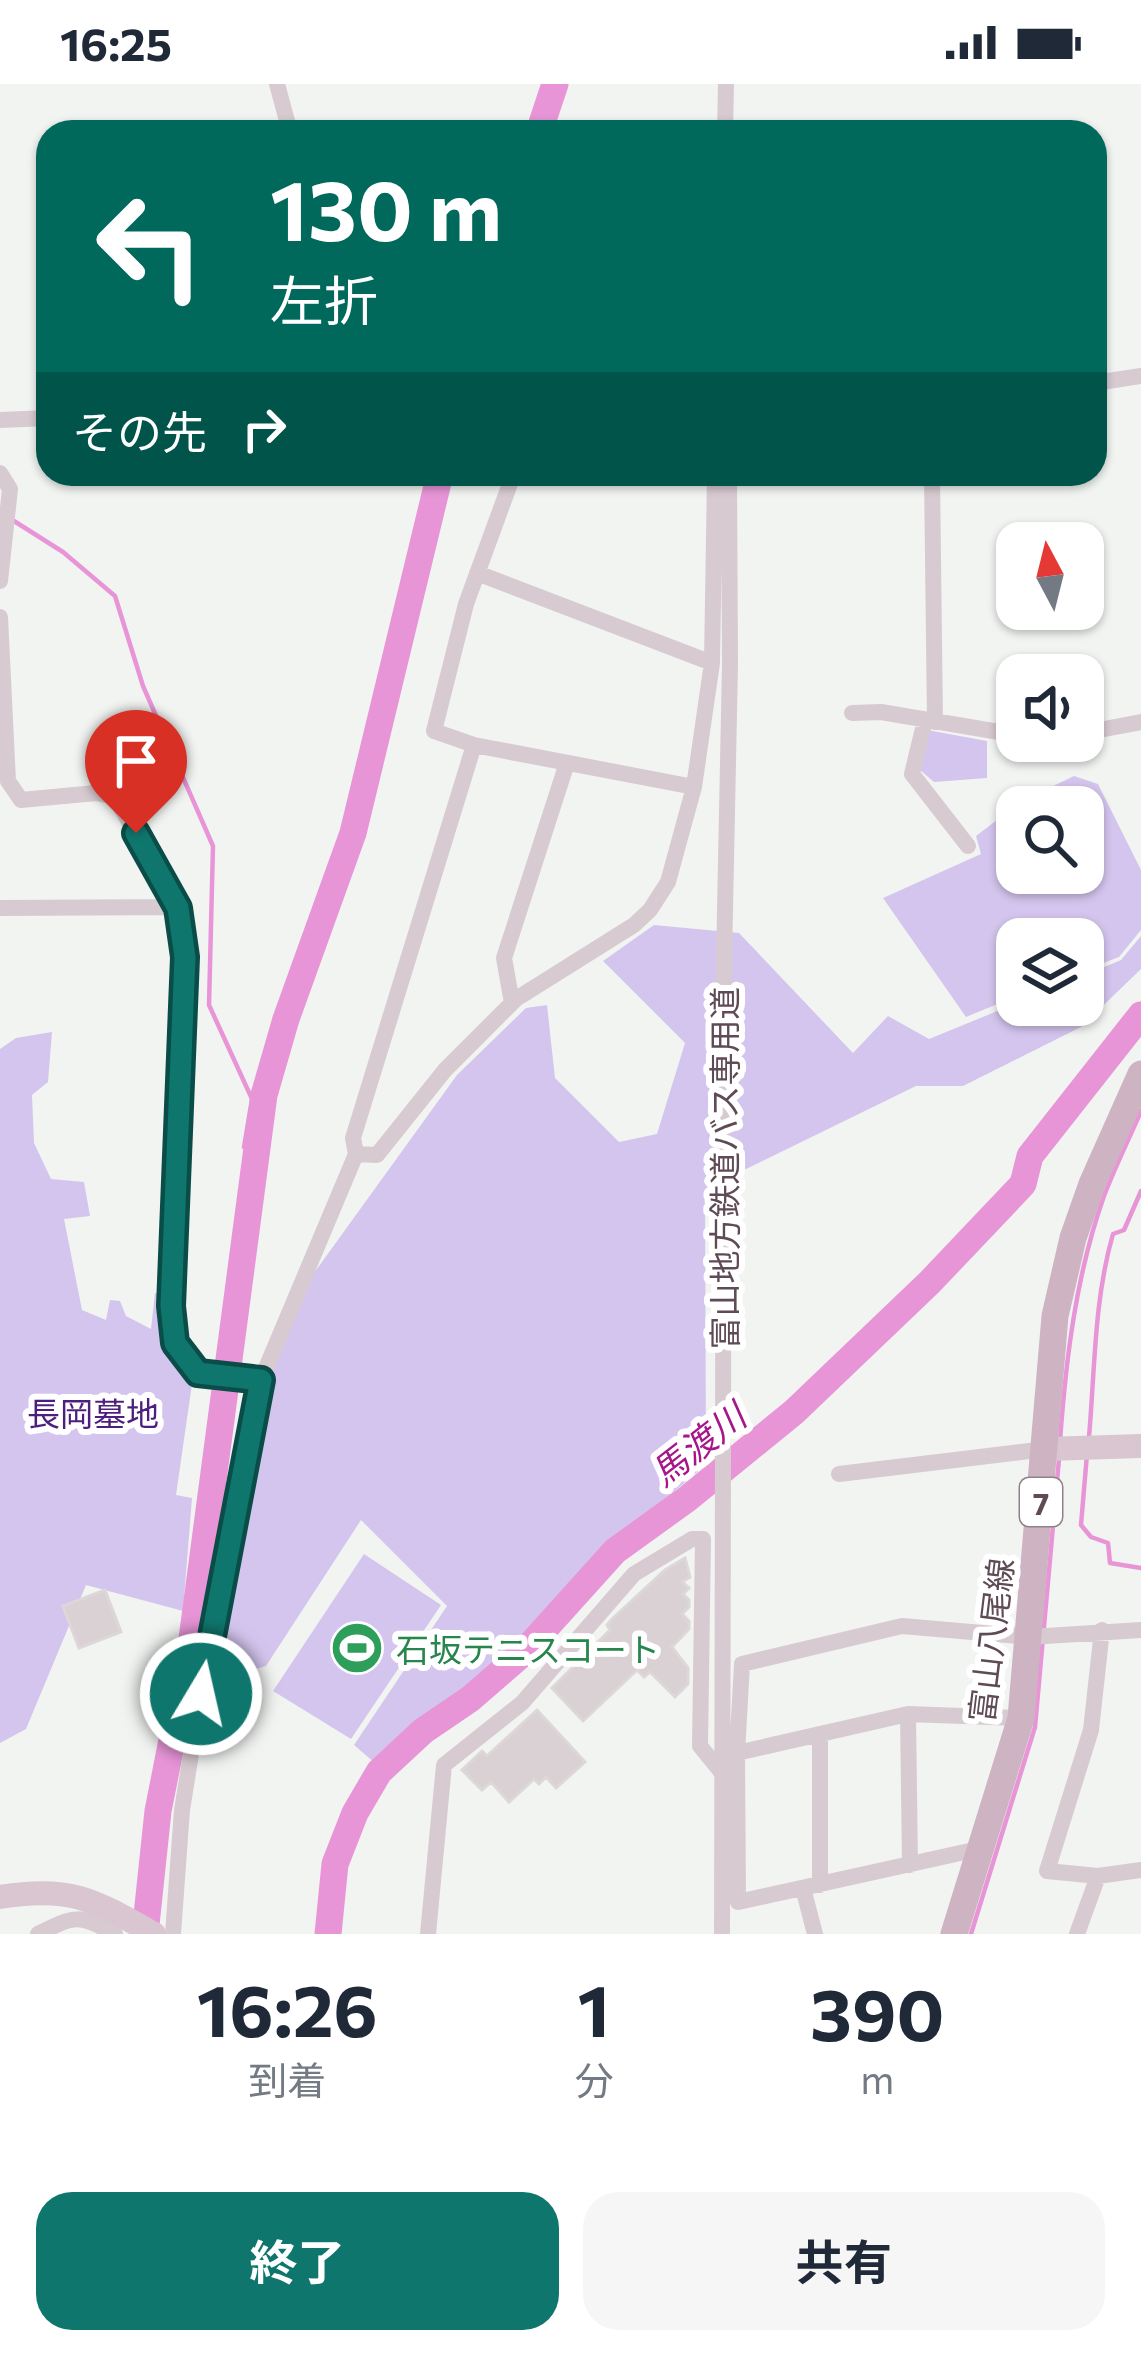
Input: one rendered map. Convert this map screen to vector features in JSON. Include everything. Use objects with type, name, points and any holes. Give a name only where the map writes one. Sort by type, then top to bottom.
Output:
[{"type":"main road","name":"富山八尾線","points":[[954,1934],[1021,1718],[1055,1316],[1073,1238],[1092,1184],[1141,1074]]},
{"type":"main road","points":[[1046,1449],[1141,1446]]},
{"type":"main road","points":[[0,1897],[60,1891],[120,1925],[154,1934]]},
{"type":"street","points":[[277,84],[287,120]]},
{"type":"street","points":[[725,120],[726,84]]},
{"type":"street","points":[[1107,381],[1141,376]]},
{"type":"street","points":[[0,420],[36,418]]},
{"type":"street","points":[[0,473],[10,489],[0,581]]},
{"type":"street","points":[[509,486],[477,573],[434,731],[566,766],[694,788]]},
{"type":"street","points":[[356,1154],[377,1155],[445,1070],[512,1003],[596,952],[650,910],[668,882],[694,788],[712,663],[715,486]]},
{"type":"street","name":"富山地方鉄道バス専用道","points":[[722,1934],[729,486]]},
{"type":"street","points":[[932,486],[930,721],[913,774],[968,846]]},
{"type":"street","points":[[477,573],[712,663]]},
{"type":"street","points":[[0,617],[8,781],[21,800],[96,793],[114,796],[178,908],[185,957],[171,1306],[175,1343],[198,1373],[261,1380]]},
{"type":"street","points":[[852,713],[881,712],[996,732]]},
{"type":"street","points":[[1104,729],[1141,722]]},
{"type":"street","points":[[172,1934],[182,1810],[211,1630],[261,1380],[356,1154],[353,1138],[474,745]]},
{"type":"street","points":[[512,1003],[504,958],[566,766]]},
{"type":"street","points":[[0,908],[178,908]]},
{"type":"street","points":[[839,1474],[1046,1449]]},
{"type":"street","points":[[428,1934],[444,1765],[522,1703],[634,1574],[692,1539],[703,1539],[700,1746],[723,1774]]},
{"type":"street","points":[[984,1848],[738,1902],[742,1664],[902,1626],[1030,1637],[1141,1630]]},
{"type":"street","points":[[1102,1630],[1091,1730],[1047,1871],[1098,1876],[1141,1870]]},
{"type":"street","points":[[737,1753],[908,1714],[1021,1718]]},
{"type":"street","points":[[908,1714],[910,1865]]},
{"type":"street","points":[[815,1934],[812,1886],[820,1736]]},
{"type":"street","points":[[1077,1934],[1098,1876]]},
{"type":"street","points":[[38,1934],[72,1916],[120,1925]]},
{"type":"green space","points":[[927,730],[987,741],[987,778],[934,782],[920,770]]},
{"type":"green space","points":[[1074,776],[1099,786],[1053,786]]},
{"type":"green space","points":[[1104,796],[1141,870],[1141,930],[1119,957],[1104,963],[1104,918],[996,918],[996,1005],[966,1017],[883,898],[981,854],[976,836],[996,821],[996,894],[1104,894]]},
{"type":"green space","points":[[654,925],[739,933],[853,1053],[888,1016],[929,1039],[996,1012],[996,1026],[1082,1026],[963,1086],[916,1086],[705,1189],[706,1465],[606,1548],[527,1639],[376,1764],[354,1745],[447,1606],[361,1520],[266,1666],[213,1681],[267,1385],[314,1273],[457,1075],[526,1008],[547,1005],[555,1078],[619,1142],[657,1134],[685,1043],[603,961]]},
{"type":"green space","points":[[1141,936],[1141,969],[1104,1005],[1104,967],[1121,960]]},
{"type":"green space","name":"長岡墓地","points":[[52,1032],[48,1082],[32,1095],[34,1143],[51,1179],[84,1182],[90,1216],[64,1219],[82,1310],[106,1320],[110,1300],[120,1301],[126,1316],[151,1329],[155,1293],[167,1296],[182,1363],[192,1384],[176,1495],[192,1498],[183,1611],[86,1585],[26,1729],[0,1743],[0,1049],[16,1038]]},
{"type":"green space","name":"石坂テニスコート","points":[[364,1554],[441,1605],[351,1739],[273,1691]]},
{"type":"building","points":[[685,1558],[690,1577],[682,1582],[689,1588],[683,1594],[689,1607],[682,1614],[689,1629],[672,1647],[688,1668],[688,1684],[675,1697],[650,1672],[644,1677],[637,1670],[583,1721],[552,1688],[610,1630],[611,1620],[665,1570]]},
{"type":"building","points":[[105,1590],[121,1632],[79,1648],[63,1606]]},
{"type":"building","points":[[537,1710],[585,1762],[556,1788],[546,1777],[539,1784],[534,1779],[509,1802],[491,1782],[482,1790],[462,1770],[482,1751],[487,1756]]},
{"type":"waterway","points":[[543,120],[555,84]]},
{"type":"waterway","points":[[145,1934],[158,1811],[192,1639],[264,1095],[286,1019],[353,833],[437,486]]},
{"type":"waterway","points":[[14,521],[63,552],[115,596],[143,686],[213,846],[209,1005],[252,1099],[244,1147],[259,1150]]},
{"type":"waterway","name":"馬渡川","points":[[328,1934],[335,1864],[355,1813],[379,1772],[523,1653],[615,1551],[794,1412],[930,1282],[1023,1184],[1030,1156],[1141,1015]]},
{"type":"waterway","points":[[1060,1441],[1069,1348],[1086,1256],[1104,1196],[1141,1111]]},
{"type":"waterway","points":[[1089,1437],[1107,1259],[1113,1234],[1124,1230],[1141,1191]]},
{"type":"waterway","points":[[1087,1454],[1081,1525],[1091,1537],[1108,1543],[1110,1563],[1141,1568]]},
{"type":"waterway","points":[[971,1934],[1035,1727],[1059,1459]]},
{"type":"place","name":"石坂テニスコート","points":[[357,1648]]},
{"type":"route","points":[[136,833],[178,908],[185,957],[171,1306],[175,1343],[198,1373],[261,1380],[201,1694]]}]
